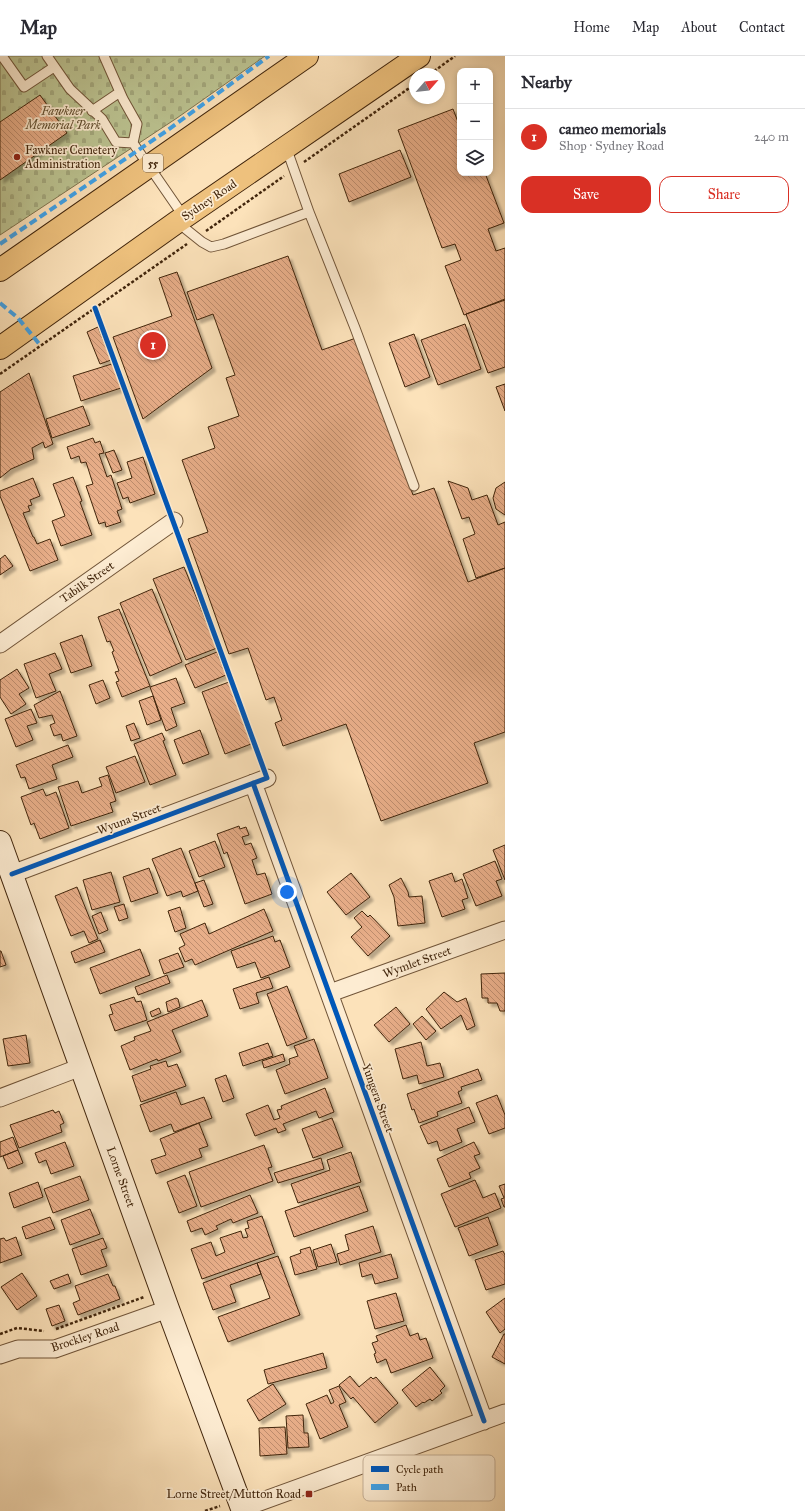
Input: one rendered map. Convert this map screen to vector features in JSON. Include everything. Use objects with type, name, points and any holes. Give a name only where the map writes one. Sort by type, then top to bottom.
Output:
[{"type":"highway","name":"55","points":[[0,270],[306,56]]},
{"type":"highway","name":"Sydney Road","points":[[0,348],[181,219],[419,56]]},
{"type":"street","name":"Tabilk Street","points":[[0,644],[174,521]]},
{"type":"street","name":"Wyuna Street","points":[[12,874],[260,780]]},
{"type":"street","name":"Yungera Street","points":[[260,780],[330,993],[484,1421]]},
{"type":"street","name":"Lorne Street","points":[[0,842],[168,1309],[243,1509]]},
{"type":"street","name":"Wymlet Street","points":[[330,993],[505,930]]},
{"type":"street","points":[[0,1098],[82,1067]]},
{"type":"street","name":"Brockley Road","points":[[0,1355],[18,1349],[55,1349],[168,1309]]},
{"type":"street","points":[[391,1455],[505,1413]]},
{"type":"street","points":[[243,1509],[363,1465]]},
{"type":"lane","points":[[2,56],[24,87],[54,67]]},
{"type":"lane","points":[[47,56],[70,89],[102,120],[116,142],[133,143]]},
{"type":"lane","points":[[104,56],[120,92],[137,124],[133,143],[149,166],[181,219],[202,242],[211,246],[224,244],[309,212]]},
{"type":"lane","points":[[92,111],[120,92]]},
{"type":"lane","points":[[286,147],[309,212],[355,328],[414,486]]},
{"type":"path","points":[[438,68],[455,56]]},
{"type":"path","points":[[95,308],[174,521],[260,780]]},
{"type":"path","points":[[0,1334],[17,1328],[50,1332],[144,1297]]},
{"type":"path","points":[[205,1511],[220,1506]]},
{"type":"green space","name":"Fawkner Memorial Park","points":[[0,56],[265,56],[177,118],[0,235]]},
{"type":"building","name":"Fawkner Cemetery Administration","points":[[40,95],[67,133],[0,180],[0,122]]},
{"type":"building","points":[[453,109],[457,119],[457,176],[486,176],[504,223],[488,229],[496,251],[505,248],[505,299],[464,315],[445,266],[461,260],[455,244],[442,248],[398,130]]},
{"type":"building","points":[[400,150],[411,177],[349,202],[339,174]]},
{"type":"building","points":[[288,256],[322,350],[356,338],[413,495],[434,488],[468,582],[505,568],[505,732],[474,743],[488,783],[381,821],[346,724],[283,746],[275,723],[282,720],[274,697],[266,700],[248,648],[229,654],[188,539],[208,532],[182,460],[215,448],[208,427],[239,416],[226,378],[235,375],[213,314],[197,320],[187,292]]},
{"type":"building","points":[[177,272],[212,368],[143,419],[113,337],[172,316],[159,278]]},
{"type":"building","points":[[505,300],[505,367],[488,373],[466,314]]},
{"type":"building","points":[[465,324],[481,369],[438,385],[421,340]]},
{"type":"building","points":[[98,327],[111,360],[100,364],[87,332]]},
{"type":"building","points":[[414,334],[430,377],[405,387],[389,343]]},
{"type":"building","points":[[115,363],[124,387],[81,401],[73,376]]},
{"type":"building","points":[[29,373],[53,444],[45,448],[43,442],[32,448],[34,459],[11,469],[0,478],[0,392]]},
{"type":"building","points":[[505,384],[505,411],[496,387]]},
{"type":"building","points":[[83,406],[90,425],[52,438],[46,419]]},
{"type":"building","points":[[93,438],[95,443],[100,441],[104,453],[99,454],[107,477],[111,475],[122,509],[117,511],[121,522],[106,527],[105,522],[99,524],[86,486],[93,484],[86,462],[81,463],[79,456],[71,459],[67,447]]},
{"type":"building","points":[[114,450],[122,470],[113,473],[105,453]]},
{"type":"building","points":[[143,457],[155,494],[130,503],[128,497],[123,499],[117,483],[132,478],[127,462]]},
{"type":"building","points":[[73,477],[92,535],[61,546],[52,521],[65,516],[53,484]]},
{"type":"building","points":[[33,478],[40,496],[30,500],[32,505],[28,506],[30,511],[23,513],[37,544],[50,539],[58,560],[30,571],[0,496],[0,491]]},
{"type":"building","points":[[448,481],[468,488],[472,500],[487,495],[498,525],[505,522],[505,568],[476,578],[463,539],[475,534],[469,517],[462,519]]},
{"type":"building","points":[[505,482],[505,515],[496,509],[493,498],[496,488]]},
{"type":"building","points":[[5,555],[13,566],[0,575],[0,559]]},
{"type":"building","points":[[184,567],[217,648],[186,660],[153,579]]},
{"type":"building","points":[[152,589],[182,662],[150,676],[120,603]]},
{"type":"building","points":[[119,609],[150,686],[122,697],[116,682],[119,681],[115,672],[119,671],[112,652],[114,651],[110,641],[107,642],[98,617]]},
{"type":"building","points":[[82,635],[92,666],[71,673],[60,643]]},
{"type":"building","points":[[217,652],[226,675],[195,688],[185,665]]},
{"type":"building","points":[[55,653],[62,669],[49,674],[56,691],[36,698],[24,664]]},
{"type":"building","points":[[17,669],[29,688],[19,694],[26,704],[11,714],[0,697],[0,680]]},
{"type":"building","points":[[176,678],[185,703],[171,708],[177,726],[166,731],[150,687]]},
{"type":"building","points":[[103,680],[110,698],[96,704],[89,685]]},
{"type":"building","points":[[229,682],[251,744],[225,754],[202,692]]},
{"type":"building","points":[[60,691],[77,736],[63,741],[61,734],[54,736],[50,725],[55,723],[52,715],[39,718],[34,705]]},
{"type":"building","points":[[153,696],[161,720],[147,725],[139,701]]},
{"type":"building","points":[[31,709],[37,723],[27,726],[33,740],[16,747],[5,719]]},
{"type":"building","points":[[134,723],[140,738],[131,741],[126,726]]},
{"type":"building","points":[[200,730],[209,754],[183,764],[174,740]]},
{"type":"building","points":[[162,733],[165,740],[163,741],[176,775],[150,785],[134,744]]},
{"type":"building","points":[[68,745],[73,757],[52,765],[57,779],[29,789],[25,777],[21,778],[16,765]]},
{"type":"building","points":[[135,756],[145,782],[116,793],[106,767]]},
{"type":"building","points":[[108,775],[116,801],[110,803],[113,812],[71,826],[58,787],[78,781],[82,793],[102,786],[99,778]]},
{"type":"building","points":[[43,789],[46,796],[56,792],[69,828],[40,839],[34,823],[31,825],[21,797]]},
{"type":"building","points":[[239,826],[240,829],[246,827],[249,835],[242,837],[245,845],[251,843],[257,858],[252,860],[257,875],[265,873],[272,894],[245,904],[227,852],[224,854],[217,834]]},
{"type":"building","points":[[215,841],[225,867],[199,877],[189,851]]},
{"type":"building","points":[[505,845],[505,880],[493,850]]},
{"type":"building","points":[[181,848],[198,891],[183,897],[181,891],[167,896],[152,859]]},
{"type":"building","points":[[495,861],[502,879],[496,881],[502,896],[476,906],[463,874]]},
{"type":"building","points":[[149,868],[158,893],[131,902],[123,877]]},
{"type":"building","points":[[111,872],[120,902],[92,910],[83,880]]},
{"type":"building","points":[[351,873],[370,897],[346,915],[327,892]]},
{"type":"building","points":[[452,873],[455,882],[462,879],[468,898],[462,900],[465,909],[442,917],[429,881]]},
{"type":"building","points":[[401,878],[409,897],[422,896],[425,923],[398,926],[394,897],[389,885]]},
{"type":"building","points":[[204,880],[213,904],[204,907],[195,883]]},
{"type":"building","points":[[77,887],[98,939],[89,943],[84,931],[71,936],[55,896]]},
{"type":"building","points":[[124,904],[128,918],[119,921],[114,907]]},
{"type":"building","points":[[180,907],[186,928],[175,932],[168,911]]},
{"type":"building","points":[[264,909],[273,931],[195,965],[192,959],[185,962],[179,948],[185,945],[180,934],[205,923],[209,934]]},
{"type":"building","points":[[362,911],[368,917],[370,915],[390,936],[368,956],[351,937],[362,927],[354,918]]},
{"type":"building","points":[[101,912],[108,930],[99,934],[92,916]]},
{"type":"building","points":[[273,936],[275,942],[280,940],[290,967],[261,978],[255,962],[237,968],[231,951]]},
{"type":"building","points":[[100,940],[105,952],[75,963],[71,952]]},
{"type":"building","points":[[140,949],[150,975],[100,994],[90,968]]},
{"type":"building","points":[[0,951],[6,965],[0,967]]},
{"type":"building","points":[[178,953],[184,967],[164,974],[159,960]]},
{"type":"building","points":[[505,973],[505,1011],[500,1011],[497,1003],[488,1003],[488,998],[482,998],[481,974]]},
{"type":"building","points":[[167,975],[170,983],[138,995],[135,987]]},
{"type":"building","points":[[269,977],[273,988],[256,993],[259,1003],[240,1009],[233,989]]},
{"type":"building","points":[[287,986],[307,1038],[287,1046],[267,994]]},
{"type":"building","points":[[444,992],[457,1002],[466,998],[475,1026],[467,1030],[461,1015],[441,1029],[426,1009]]},
{"type":"building","points":[[134,997],[136,1002],[141,1001],[147,1020],[115,1031],[109,1015],[113,1014],[110,1005]]},
{"type":"building","points":[[176,998],[178,999],[180,1007],[168,1012],[166,1002]]},
{"type":"building","points":[[202,1000],[208,1016],[172,1030],[181,1052],[158,1061],[157,1059],[130,1070],[121,1046],[135,1040],[134,1037],[151,1031],[147,1022]]},
{"type":"building","points":[[396,1007],[410,1024],[389,1042],[374,1025]]},
{"type":"building","points":[[159,1008],[161,1013],[152,1017],[150,1012]]},
{"type":"building","points":[[422,1016],[436,1031],[426,1040],[413,1024]]},
{"type":"building","points":[[26,1035],[30,1063],[8,1066],[3,1039]]},
{"type":"building","points":[[314,1039],[328,1078],[285,1094],[276,1070],[290,1064],[289,1059],[298,1056],[294,1046]]},
{"type":"building","points":[[421,1042],[427,1066],[440,1063],[444,1077],[419,1084],[417,1075],[403,1079],[395,1049]]},
{"type":"building","points":[[268,1043],[273,1056],[243,1066],[239,1053]]},
{"type":"building","points":[[283,1054],[285,1061],[264,1068],[262,1061]]},
{"type":"building","points":[[166,1061],[168,1067],[177,1064],[186,1086],[141,1102],[132,1076],[151,1069],[150,1066]]},
{"type":"building","points":[[478,1069],[482,1080],[461,1087],[462,1090],[458,1092],[462,1103],[437,1112],[438,1116],[419,1123],[414,1109],[412,1110],[407,1094]]},
{"type":"building","points":[[226,1075],[234,1098],[223,1102],[215,1079]]},
{"type":"building","points":[[325,1088],[334,1112],[319,1118],[316,1111],[283,1124],[286,1130],[278,1133],[276,1128],[255,1136],[246,1114],[268,1105],[274,1120],[280,1118],[277,1110],[282,1109],[281,1106]]},
{"type":"building","points":[[176,1092],[181,1105],[204,1097],[212,1118],[174,1132],[171,1124],[150,1132],[140,1105]]},
{"type":"building","points":[[497,1095],[505,1115],[505,1128],[489,1134],[476,1103]]},
{"type":"building","points":[[469,1107],[475,1122],[457,1129],[462,1142],[440,1151],[437,1141],[428,1144],[420,1126]]},
{"type":"building","points":[[53,1110],[55,1113],[59,1111],[64,1123],[60,1125],[62,1132],[19,1148],[10,1125]]},
{"type":"building","points":[[332,1118],[343,1147],[313,1158],[302,1129]]},
{"type":"building","points":[[199,1123],[208,1146],[199,1149],[202,1157],[156,1174],[151,1160],[166,1155],[160,1139]]},
{"type":"building","points":[[13,1137],[18,1150],[0,1157],[0,1142]]},
{"type":"building","points":[[65,1142],[74,1166],[51,1174],[46,1160],[39,1163],[35,1153]]},
{"type":"building","points":[[474,1142],[480,1154],[474,1156],[480,1168],[469,1173],[471,1178],[449,1187],[437,1159]]},
{"type":"building","points":[[264,1145],[272,1167],[268,1168],[273,1181],[201,1207],[189,1172]]},
{"type":"building","points":[[18,1150],[23,1163],[8,1169],[3,1156]]},
{"type":"building","points":[[351,1152],[361,1182],[298,1203],[291,1184],[330,1170],[327,1160]]},
{"type":"building","points":[[321,1158],[324,1169],[278,1183],[274,1173]]},
{"type":"building","points":[[185,1175],[197,1206],[179,1213],[167,1182]]},
{"type":"building","points":[[80,1176],[89,1200],[53,1213],[44,1189]]},
{"type":"building","points":[[475,1180],[483,1198],[495,1193],[501,1208],[455,1227],[441,1194]]},
{"type":"building","points":[[38,1182],[43,1197],[14,1208],[9,1193]]},
{"type":"building","points":[[505,1184],[504,1207],[501,1199],[504,1198],[499,1186]]},
{"type":"building","points":[[359,1186],[368,1211],[294,1237],[285,1211]]},
{"type":"building","points":[[250,1195],[258,1213],[233,1223],[231,1219],[216,1226],[218,1229],[205,1235],[202,1228],[191,1232],[187,1221]]},
{"type":"building","points":[[90,1209],[100,1234],[70,1245],[61,1220]]},
{"type":"building","points":[[262,1216],[275,1253],[202,1279],[191,1249],[211,1242],[216,1256],[225,1252],[220,1238],[241,1231],[243,1238],[248,1237],[245,1229],[249,1228],[247,1221]]},
{"type":"building","points":[[50,1217],[55,1229],[26,1239],[22,1227]]},
{"type":"building","points":[[488,1217],[498,1245],[469,1256],[458,1228]]},
{"type":"building","points":[[373,1226],[381,1252],[340,1265],[337,1254],[349,1250],[345,1235]]},
{"type":"building","points":[[16,1237],[22,1255],[0,1263],[0,1239],[4,1238],[6,1241]]},
{"type":"building","points":[[103,1238],[107,1248],[101,1250],[107,1266],[81,1275],[72,1249]]},
{"type":"building","points":[[331,1244],[337,1262],[318,1267],[313,1250]]},
{"type":"building","points":[[310,1247],[317,1269],[295,1275],[290,1257],[301,1253],[300,1250]]},
{"type":"building","points":[[503,1251],[505,1255],[505,1284],[486,1290],[475,1260]]},
{"type":"building","points":[[391,1254],[398,1278],[375,1284],[372,1274],[362,1277],[359,1263]]},
{"type":"building","points":[[278,1256],[300,1315],[228,1342],[218,1317],[270,1298],[257,1263]]},
{"type":"building","points":[[257,1263],[261,1274],[230,1285],[236,1302],[213,1310],[203,1283]]},
{"type":"building","points":[[22,1273],[37,1296],[17,1310],[1,1287]]},
{"type":"building","points":[[68,1274],[71,1283],[54,1289],[50,1281]]},
{"type":"building","points":[[108,1274],[120,1299],[78,1315],[73,1303],[80,1300],[75,1286]]},
{"type":"building","points":[[396,1293],[404,1321],[375,1329],[367,1301]]},
{"type":"building","points":[[505,1298],[505,1329],[500,1333],[486,1312]]},
{"type":"building","points":[[59,1305],[65,1321],[52,1326],[46,1309]]},
{"type":"building","points":[[406,1325],[410,1336],[418,1333],[420,1340],[426,1338],[433,1358],[391,1373],[386,1359],[377,1363],[374,1354],[376,1353],[372,1343],[378,1341],[376,1336]]},
{"type":"building","points":[[505,1334],[505,1364],[492,1357]]},
{"type":"building","points":[[323,1353],[327,1368],[268,1384],[264,1370]]},
{"type":"building","points":[[430,1367],[445,1386],[440,1391],[442,1393],[432,1401],[430,1399],[416,1407],[402,1390]]},
{"type":"building","points":[[350,1376],[359,1387],[371,1377],[373,1379],[376,1377],[398,1403],[375,1423],[353,1397],[351,1399],[339,1385]]},
{"type":"building","points":[[273,1384],[286,1404],[259,1421],[247,1400]]},
{"type":"building","points":[[339,1386],[346,1402],[339,1405],[348,1427],[320,1439],[306,1404],[327,1395],[331,1404],[334,1402],[329,1390]]},
{"type":"building","points":[[303,1415],[304,1433],[308,1433],[309,1447],[288,1448],[286,1416]]},
{"type":"building","points":[[285,1427],[287,1454],[260,1456],[259,1428]]},
{"type":"marked path","points":[[0,244],[165,132],[269,56]]},
{"type":"marked path","points":[[0,303],[18,318],[41,346]]},
{"type":"cycle path","points":[[12,874],[267,778],[95,308]]},
{"type":"cycle path","points":[[253,783],[484,1421]]},
{"type":"place","name":"Fawkner Cemetery Administration","points":[[17,157]]},
{"type":"place","name":"cameo memorials","points":[[153,345]]},
{"type":"place","name":"Lorne Street/Mutton Road","points":[[309,1494]]}]
